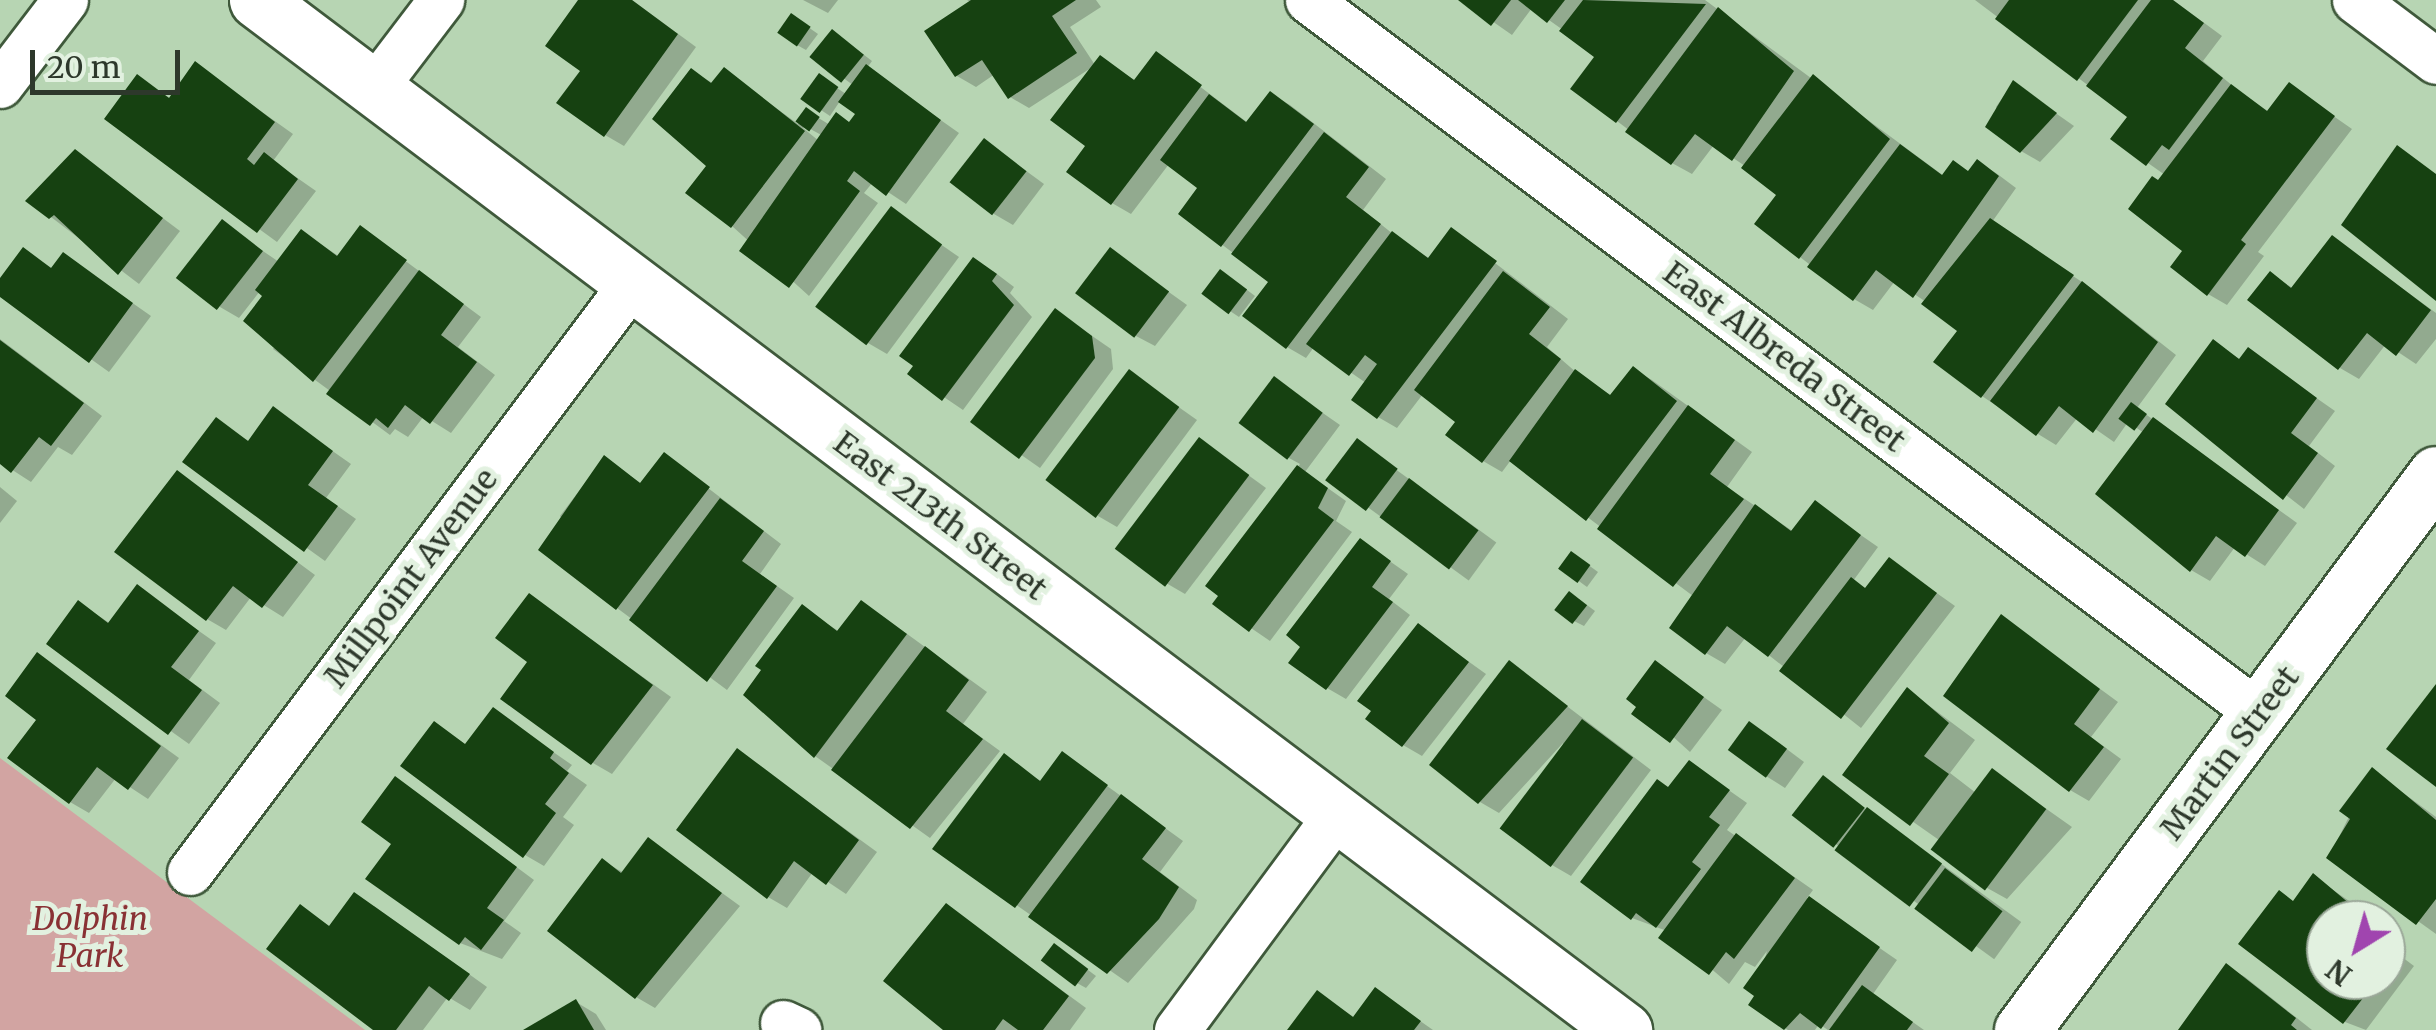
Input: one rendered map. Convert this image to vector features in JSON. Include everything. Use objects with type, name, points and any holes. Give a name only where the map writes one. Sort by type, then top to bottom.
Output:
[{"type":"street","points":[[0,84],[65,0]]},
{"type":"street","name":"East 213th Street","points":[[257,0],[1624,1030]]},
{"type":"street","points":[[374,88],[440,0]]},
{"type":"street","name":"East Albreda Street","points":[[1308,0],[2260,714]]},
{"type":"street","points":[[2355,0],[2436,60]]},
{"type":"street","name":"Millpoint Avenue","points":[[190,872],[631,284]]},
{"type":"street","name":"Martin Street","points":[[2022,1030],[2436,474]]},
{"type":"street","points":[[1177,1030],[1336,815]]},
{"type":"green space","name":"Dolphin Park","points":[[0,758],[365,1030],[0,1030]]},
{"type":"building","points":[[578,0],[632,0],[678,34],[604,137],[556,103],[580,71],[545,46]]},
{"type":"building","points":[[971,0],[1076,0],[1052,16],[1077,53],[1008,99],[982,60],[955,77],[924,31]]},
{"type":"building","points":[[1458,0],[1511,0],[1491,26]]},
{"type":"building","points":[[1518,0],[1565,0],[1547,23]]},
{"type":"building","points":[[1583,0],[1706,4],[1616,123],[1570,89],[1594,57],[1559,31]]},
{"type":"building","points":[[2009,0],[2138,0],[2077,81],[1995,19]]},
{"type":"building","points":[[2151,0],[2173,0],[2204,23],[2185,48],[2223,78],[2169,150],[2162,145],[2146,166],[2110,139],[2127,117],[2086,86]]},
{"type":"building","points":[[1718,7],[1794,71],[1732,161],[1695,134],[1671,165],[1625,132]]},
{"type":"building","points":[[791,13],[811,27],[797,46],[777,33]]},
{"type":"building","points":[[832,29],[864,55],[841,83],[809,57]]},
{"type":"building","points":[[1156,51],[1202,85],[1111,205],[1066,172],[1085,146],[1050,120],[1100,55],[1134,80]]},
{"type":"building","points":[[195,61],[275,122],[247,159],[254,165],[264,152],[298,179],[257,233],[104,119],[137,74],[169,98]]},
{"type":"building","points":[[866,64],[941,120],[886,196],[854,171],[847,181],[860,191],[789,288],[739,251],[836,112],[849,122],[855,114],[838,102]]},
{"type":"building","points":[[724,67],[805,131],[731,228],[685,193],[706,166],[652,119],[691,68],[711,83]]},
{"type":"building","points":[[819,73],[838,87],[820,113],[800,99]]},
{"type":"building","points":[[1813,74],[1890,139],[1799,259],[1754,224],[1776,195],[1741,168]]},
{"type":"building","points":[[2013,80],[2057,113],[2020,153],[1985,127]]},
{"type":"building","points":[[2289,82],[2335,116],[2241,240],[2246,244],[2207,296],[2170,267],[2182,251],[2128,209],[2152,176],[2158,180],[2231,84],[2267,111]]},
{"type":"building","points":[[1270,91],[1314,124],[1221,247],[1178,214],[1197,188],[1160,160],[1209,94],[1246,122]]},
{"type":"building","points":[[806,107],[820,117],[809,132],[795,122]]},
{"type":"building","points":[[1324,132],[1369,167],[1346,197],[1381,224],[1286,349],[1242,316],[1268,282],[1231,254]]},
{"type":"building","points":[[984,138],[1027,171],[992,215],[950,182]]},
{"type":"building","points":[[1900,144],[1942,175],[1953,160],[1968,171],[1977,159],[1999,176],[1913,298],[1876,270],[1853,301],[1807,267]]},
{"type":"building","points":[[2397,145],[2436,174],[2436,301],[2341,225]]},
{"type":"building","points":[[75,149],[163,218],[118,275],[54,215],[49,219],[25,201]]},
{"type":"building","points":[[891,206],[942,245],[866,345],[815,307]]},
{"type":"building","points":[[1990,218],[2074,275],[1981,398],[1933,362],[1957,331],[1921,304]]},
{"type":"building","points":[[222,219],[263,251],[217,310],[176,278]]},
{"type":"building","points":[[360,225],[407,260],[313,382],[243,321],[262,296],[255,290],[301,229],[337,256]]},
{"type":"building","points":[[1451,227],[1497,261],[1377,419],[1351,400],[1377,364],[1365,355],[1349,376],[1306,344],[1392,231],[1428,258]]},
{"type":"building","points":[[2332,235],[2431,310],[2396,356],[2367,333],[2338,370],[2247,300],[2270,271],[2291,288]]},
{"type":"building","points":[[23,247],[51,268],[63,252],[133,303],[89,363],[0,297],[0,278]]},
{"type":"building","points":[[1110,247],[1169,292],[1134,338],[1075,293]]},
{"type":"building","points":[[973,257],[997,274],[992,281],[1014,305],[942,401],[907,374],[913,366],[899,356]]},
{"type":"building","points":[[1220,269],[1247,289],[1228,314],[1201,294]]},
{"type":"building","points":[[419,270],[464,304],[441,335],[477,362],[430,424],[405,405],[388,428],[376,418],[370,426],[326,394]]},
{"type":"building","points":[[1503,271],[1550,307],[1529,334],[1561,359],[1482,463],[1445,435],[1455,422],[1414,390]]},
{"type":"building","points":[[2082,281],[2158,342],[2093,433],[2059,406],[2036,436],[1990,401]]},
{"type":"building","points":[[1055,308],[1092,336],[1095,358],[1019,459],[970,422]]},
{"type":"building","points":[[2213,339],[2239,359],[2248,347],[2317,398],[2291,433],[2318,453],[2283,500],[2165,404]]},
{"type":"building","points":[[0,340],[84,403],[51,446],[39,437],[11,473],[0,464]]},
{"type":"building","points":[[1633,366],[1677,401],[1586,521],[1509,461],[1575,369],[1610,395]]},
{"type":"building","points":[[1129,369],[1179,407],[1096,518],[1045,480]]},
{"type":"building","points":[[1274,376],[1323,413],[1287,460],[1238,423]]},
{"type":"building","points":[[2131,402],[2147,414],[2134,431],[2118,419]]},
{"type":"building","points":[[1688,405],[1735,440],[1710,474],[1744,499],[1673,587],[1597,529]]},
{"type":"building","points":[[273,406],[333,451],[308,485],[338,506],[304,552],[182,462],[216,417],[248,441]]},
{"type":"building","points":[[2153,417],[2279,510],[2245,557],[2216,536],[2190,572],[2095,494]]},
{"type":"building","points":[[1199,437],[1249,475],[1165,587],[1115,549]]},
{"type":"building","points":[[1357,438],[1398,469],[1366,511],[1325,480]]},
{"type":"building","points":[[664,452],[710,487],[616,610],[538,550],[604,455],[640,483]]},
{"type":"building","points":[[1297,465],[1328,488],[1318,508],[1334,520],[1249,632],[1212,604],[1218,596],[1205,586]]},
{"type":"building","points":[[177,470],[298,562],[262,608],[233,586],[206,621],[114,552]]},
{"type":"building","points":[[1409,478],[1478,530],[1449,569],[1380,517]]},
{"type":"building","points":[[720,498],[764,531],[742,561],[777,586],[707,682],[629,620]]},
{"type":"building","points":[[1815,500],[1861,535],[1768,657],[1727,626],[1705,655],[1669,628],[1755,504],[1791,531]]},
{"type":"building","points":[[1360,538],[1391,561],[1372,587],[1393,602],[1326,690],[1288,663],[1300,647],[1286,635]]},
{"type":"building","points":[[1571,551],[1590,565],[1577,583],[1558,569]]},
{"type":"building","points":[[1889,557],[1937,593],[1841,719],[1779,671],[1851,577],[1865,588]]},
{"type":"building","points":[[137,584],[199,631],[171,667],[202,690],[168,735],[46,644],[78,600],[108,623]]},
{"type":"building","points":[[1569,591],[1587,605],[1572,624],[1554,610]]},
{"type":"building","points":[[529,593],[653,685],[591,765],[500,699],[527,662],[495,638]]},
{"type":"building","points":[[861,600],[907,634],[814,758],[743,695],[761,670],[755,666],[802,604],[837,631]]},
{"type":"building","points":[[2001,614],[2100,689],[2074,724],[2104,747],[2069,792],[1943,696]]},
{"type":"building","points":[[1418,623],[1469,662],[1402,747],[1365,719],[1371,711],[1357,701]]},
{"type":"building","points":[[925,646],[969,680],[946,711],[983,739],[910,829],[831,770]]},
{"type":"building","points":[[37,652],[161,746],[128,790],[97,767],[69,804],[7,758],[36,720],[5,696]]},
{"type":"building","points":[[1509,660],[1568,706],[1478,804],[1429,765]]},
{"type":"building","points":[[1655,660],[1704,697],[1670,743],[1631,714],[1636,707],[1626,699]]},
{"type":"building","points":[[2436,684],[2436,787],[2386,749]]},
{"type":"building","points":[[1907,687],[1949,723],[1924,756],[1949,774],[1910,826],[1842,775]]},
{"type":"building","points":[[493,707],[554,752],[550,758],[569,773],[545,804],[556,813],[523,858],[400,766],[434,721],[465,744]]},
{"type":"building","points":[[1582,719],[1633,758],[1551,867],[1500,828]]},
{"type":"building","points":[[1749,721],[1787,749],[1766,778],[1728,750]]},
{"type":"building","points":[[737,748],[859,840],[826,885],[794,861],[767,899],[676,830]]},
{"type":"building","points":[[1062,751],[1108,785],[1015,908],[932,849],[1004,753],[1040,781]]},
{"type":"building","points":[[1689,760],[1730,790],[1709,817],[1720,825],[1692,862],[1701,869],[1656,928],[1636,913],[1631,920],[1580,882],[1657,779],[1668,787]]},
{"type":"building","points":[[2372,767],[2436,820],[2436,899],[2416,925],[2406,918],[2406,900],[2382,900],[2326,858],[2350,819],[2339,811]]},
{"type":"building","points":[[1992,768],[2046,809],[1985,890],[1931,849]]},
{"type":"building","points":[[1823,775],[1865,808],[1833,848],[1792,815]]},
{"type":"building","points":[[395,776],[517,867],[487,908],[504,920],[481,950],[465,937],[459,945],[365,879],[391,844],[361,822]]},
{"type":"building","points":[[1121,794],[1166,828],[1142,859],[1179,887],[1159,919],[1107,974],[1028,917]]},
{"type":"building","points":[[1867,807],[1942,864],[1910,907],[1835,850]]},
{"type":"building","points":[[1736,833],[1795,878],[1734,959],[1726,952],[1709,975],[1658,938]]},
{"type":"building","points":[[648,837],[722,893],[635,999],[547,931],[602,858],[621,873]]},
{"type":"building","points":[[1945,868],[2003,911],[1972,952],[1914,909]]},
{"type":"building","points":[[2313,873],[2345,900],[2306,900],[2306,996],[2238,944],[2279,890],[2293,901]]},
{"type":"building","points":[[354,892],[470,974],[449,1001],[429,986],[396,1030],[373,1030],[266,949],[300,904],[329,926]]},
{"type":"building","points":[[1809,896],[1880,947],[1821,1029],[1800,1013],[1784,1030],[1748,1005],[1754,996],[1743,988]]},
{"type":"building","points":[[946,903],[1069,996],[1043,1030],[1018,1030],[1003,1019],[995,1030],[943,1030],[883,981]]},
{"type":"building","points":[[1054,943],[1088,969],[1075,986],[1041,961]]},
{"type":"building","points":[[2226,963],[2296,1018],[2291,1025],[2297,1030],[2178,1030]]},
{"type":"building","points":[[1862,985],[1913,1022],[1907,1030],[1829,1030]]},
{"type":"building","points":[[1375,987],[1421,1021],[1414,1030],[1287,1030],[1317,990],[1353,1017]]},
{"type":"building","points":[[576,999],[594,1030],[523,1030]]},
{"type":"building","points":[[2312,1000],[2362,1000],[2343,1024]]}]
